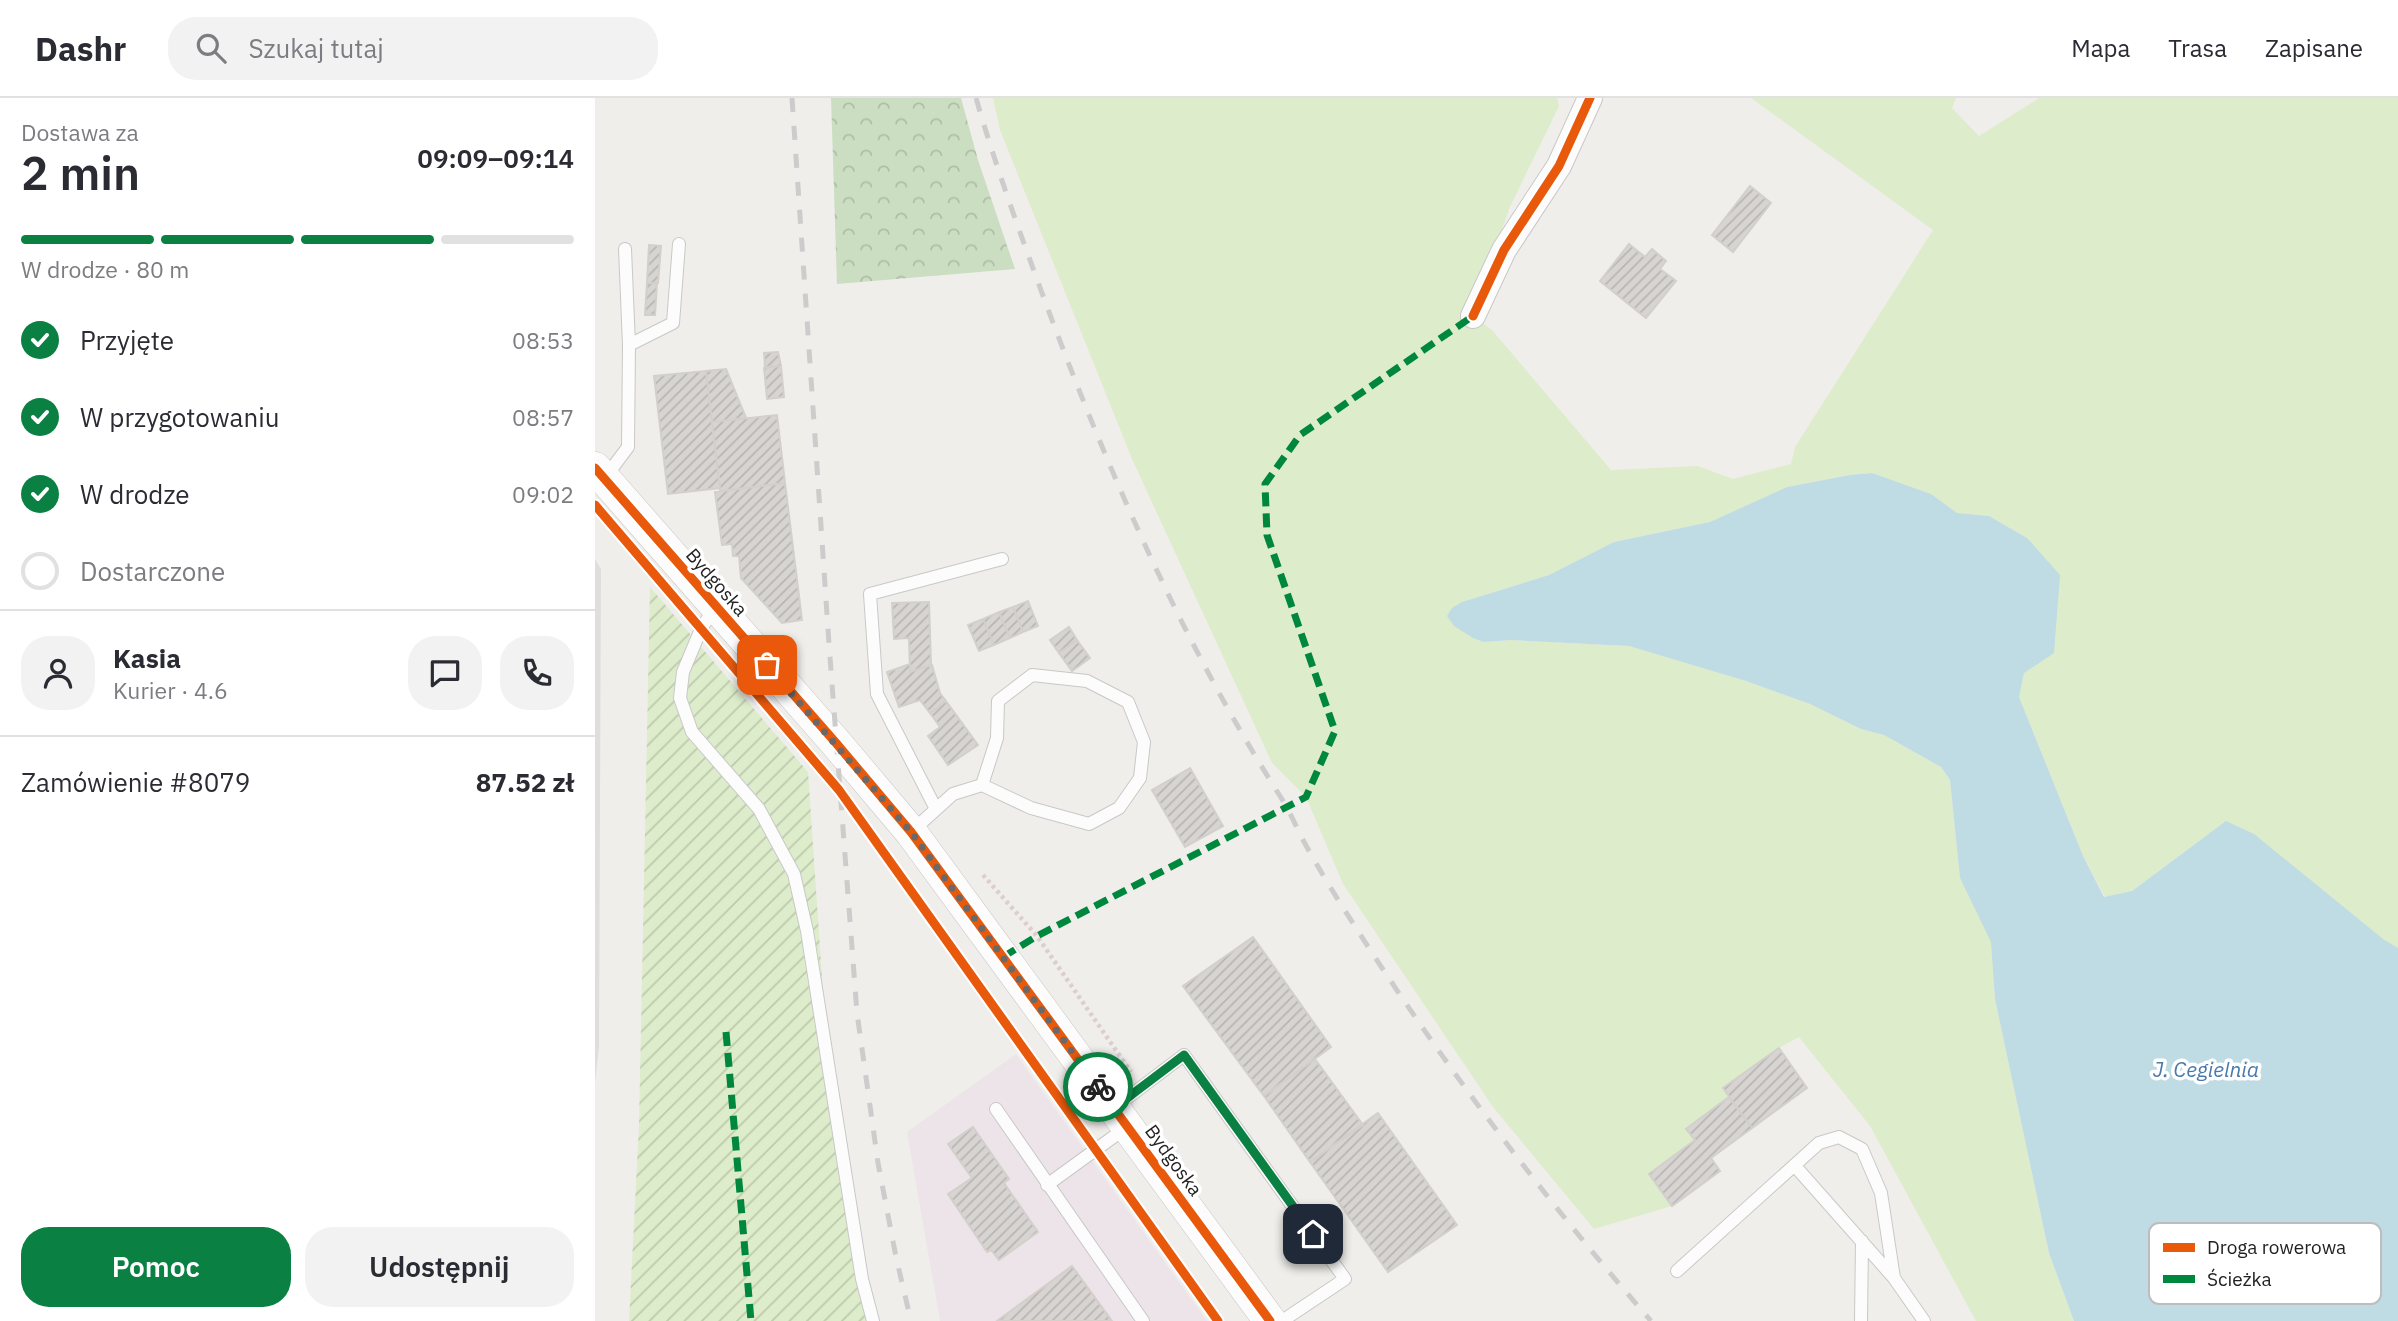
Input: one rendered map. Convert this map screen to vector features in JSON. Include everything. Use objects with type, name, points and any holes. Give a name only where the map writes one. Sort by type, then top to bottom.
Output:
[{"type":"street","points":[[1473,316],[1504,250],[1559,166],[1590,98]]},
{"type":"street","name":"Bydgoska","points":[[600,474],[911,832],[1270,1321]]},
{"type":"lane","points":[[629,345],[673,323],[679,244]]},
{"type":"lane","points":[[600,474],[628,447],[629,345],[625,249]]},
{"type":"lane","points":[[936,809],[877,694],[870,594],[1002,559]]},
{"type":"lane","points":[[716,607],[701,629],[683,672],[680,698],[692,732],[759,809],[794,874],[807,931],[862,1279],[873,1321]]},
{"type":"lane","points":[[911,832],[954,794],[982,785],[1031,808],[1089,824],[1119,808],[1139,778],[1144,742],[1128,702],[1087,681],[1032,675],[998,701],[997,738],[982,785]]},
{"type":"lane","points":[[1047,1185],[1184,1055],[1345,1279],[1282,1321]]},
{"type":"lane","points":[[996,1109],[1143,1321]]},
{"type":"lane","points":[[1677,1271],[1819,1143],[1839,1137],[1862,1149],[1881,1193],[1894,1278]]},
{"type":"lane","points":[[1794,1166],[1894,1278],[1924,1321]]},
{"type":"lane","points":[[1861,1321],[1862,1241]]},
{"type":"shaded area","points":[[595,559],[601,569],[599,1047],[595,1083]]},
{"type":"shaded area","points":[[1016,1054],[1207,1321],[940,1321],[907,1132]]},
{"type":"green space","points":[[831,98],[961,98],[978,160],[1015,269],[837,284]]},
{"type":"green space","points":[[993,98],[1557,98],[1559,106],[1509,209],[1473,316],[1492,330],[1611,470],[1698,466],[1733,479],[1791,464],[1795,447],[1933,230],[1751,98],[1956,98],[1952,108],[1979,136],[2039,98],[2398,98],[2398,948],[2203,838],[2132,891],[2105,897],[2083,856],[2019,697],[2024,673],[2027,538],[1989,516],[1957,513],[1931,494],[1872,473],[1787,487],[1710,522],[1614,542],[1549,575],[1462,602],[1484,642],[1511,640],[1629,646],[1746,681],[1810,704],[1861,729],[1884,735],[1941,767],[1950,780],[1960,878],[1992,942],[1995,999],[2049,1253],[2074,1321],[1976,1321],[1870,1126],[1799,1037],[1723,1088],[1729,1097],[1686,1128],[1695,1140],[1649,1173],[1672,1206],[1594,1229],[1493,1107],[1343,884],[1306,797],[1272,763],[1132,459],[1000,130]]},
{"type":"green space","points":[[650,587],[808,772],[832,1124],[866,1321],[629,1321],[639,1125]]},
{"type":"water","name":"J. Cegielnia","points":[[1872,473],[1931,494],[1957,513],[1989,516],[2027,538],[2060,575],[2054,653],[2024,673],[2019,697],[2083,856],[2104,897],[2132,891],[2226,821],[2254,834],[2383,939],[2398,948],[2398,1321],[2074,1321],[2049,1253],[1995,999],[1991,942],[1960,878],[1950,780],[1941,767],[1884,735],[1861,729],[1810,704],[1746,681],[1629,646],[1511,640],[1484,642],[1454,626],[1447,616],[1452,608],[1462,602],[1549,575],[1614,542],[1710,522],[1787,487]]},
{"type":"building","points":[[1750,186],[1771,203],[1733,252],[1712,235]]},
{"type":"building","points":[[1629,244],[1645,257],[1652,249],[1666,261],[1660,269],[1676,281],[1646,318],[1600,281]]},
{"type":"building","points":[[649,245],[661,246],[658,283],[647,283]]},
{"type":"building","points":[[647,283],[657,283],[655,315],[645,315]]},
{"type":"building","points":[[778,352],[781,366],[765,367],[764,353]]},
{"type":"building","points":[[781,366],[784,397],[767,399],[764,368]]},
{"type":"building","points":[[726,369],[746,418],[712,422],[706,371]]},
{"type":"building","points":[[706,371],[720,488],[668,494],[654,376]]},
{"type":"building","points":[[777,415],[785,483],[720,491],[712,422]]},
{"type":"building","points":[[785,483],[802,620],[782,623],[741,578],[739,556],[733,556],[732,544],[722,545],[715,492]]},
{"type":"building","points":[[1028,601],[1038,626],[1023,632],[1013,607]]},
{"type":"building","points":[[929,602],[931,665],[910,672],[909,638],[894,639],[892,603]]},
{"type":"building","points":[[1013,607],[1023,632],[1010,638],[999,612]]},
{"type":"building","points":[[999,612],[1010,638],[994,645],[983,619]]},
{"type":"building","points":[[983,619],[994,645],[979,651],[968,625]]},
{"type":"building","points":[[1069,627],[1077,640],[1059,653],[1050,640]]},
{"type":"building","points":[[1077,640],[1090,658],[1072,671],[1059,653]]},
{"type":"building","points":[[910,664],[910,672],[932,665],[940,693],[946,701],[930,713],[920,700],[899,707],[887,672]]},
{"type":"building","points":[[946,701],[978,745],[948,765],[928,736],[940,727],[930,713]]},
{"type":"building","points":[[1190,768],[1223,826],[1185,847],[1152,790]]},
{"type":"building","points":[[1253,937],[1331,1047],[1264,1096],[1183,986]]},
{"type":"building","points":[[1779,1048],[1807,1088],[1752,1128],[1723,1088]]},
{"type":"building","points":[[1315,1059],[1363,1125],[1310,1162],[1264,1096]]},
{"type":"building","points":[[1729,1097],[1752,1128],[1711,1158],[1720,1171],[1672,1206],[1649,1174],[1695,1140],[1686,1129]]},
{"type":"building","points":[[1378,1113],[1457,1225],[1388,1272],[1310,1162]]},
{"type":"building","points":[[973,1127],[1009,1179],[1004,1183],[1038,1232],[999,1260],[991,1250],[987,1252],[948,1194],[972,1178],[948,1144]]},
{"type":"building","points":[[1072,1266],[1112,1321],[997,1321]]},
{"type":"railway","points":[[792,98],[857,1013],[878,1163],[911,1321]]},
{"type":"railway","points":[[976,98],[1020,232],[1098,437],[1152,560],[1212,680],[1330,886],[1391,982],[1534,1180],[1651,1321]]},
{"type":"marked path","points":[[1003,957],[1037,936],[1306,797],[1335,731],[1267,535],[1265,484],[1300,435],[1473,316]]},
{"type":"marked path","points":[[726,1032],[751,1321]]},
{"type":"cycle path","points":[[1473,316],[1504,250],[1559,166],[1590,98]]},
{"type":"cycle path","points":[[595,468],[911,832],[1270,1321]]},
{"type":"cycle path","points":[[595,505],[839,790],[1218,1321]]},
{"type":"way so far","points":[[767,665],[911,832],[1098,1087]]},
{"type":"route","points":[[1098,1087],[1114,1108],[1184,1055],[1313,1234]]}]
